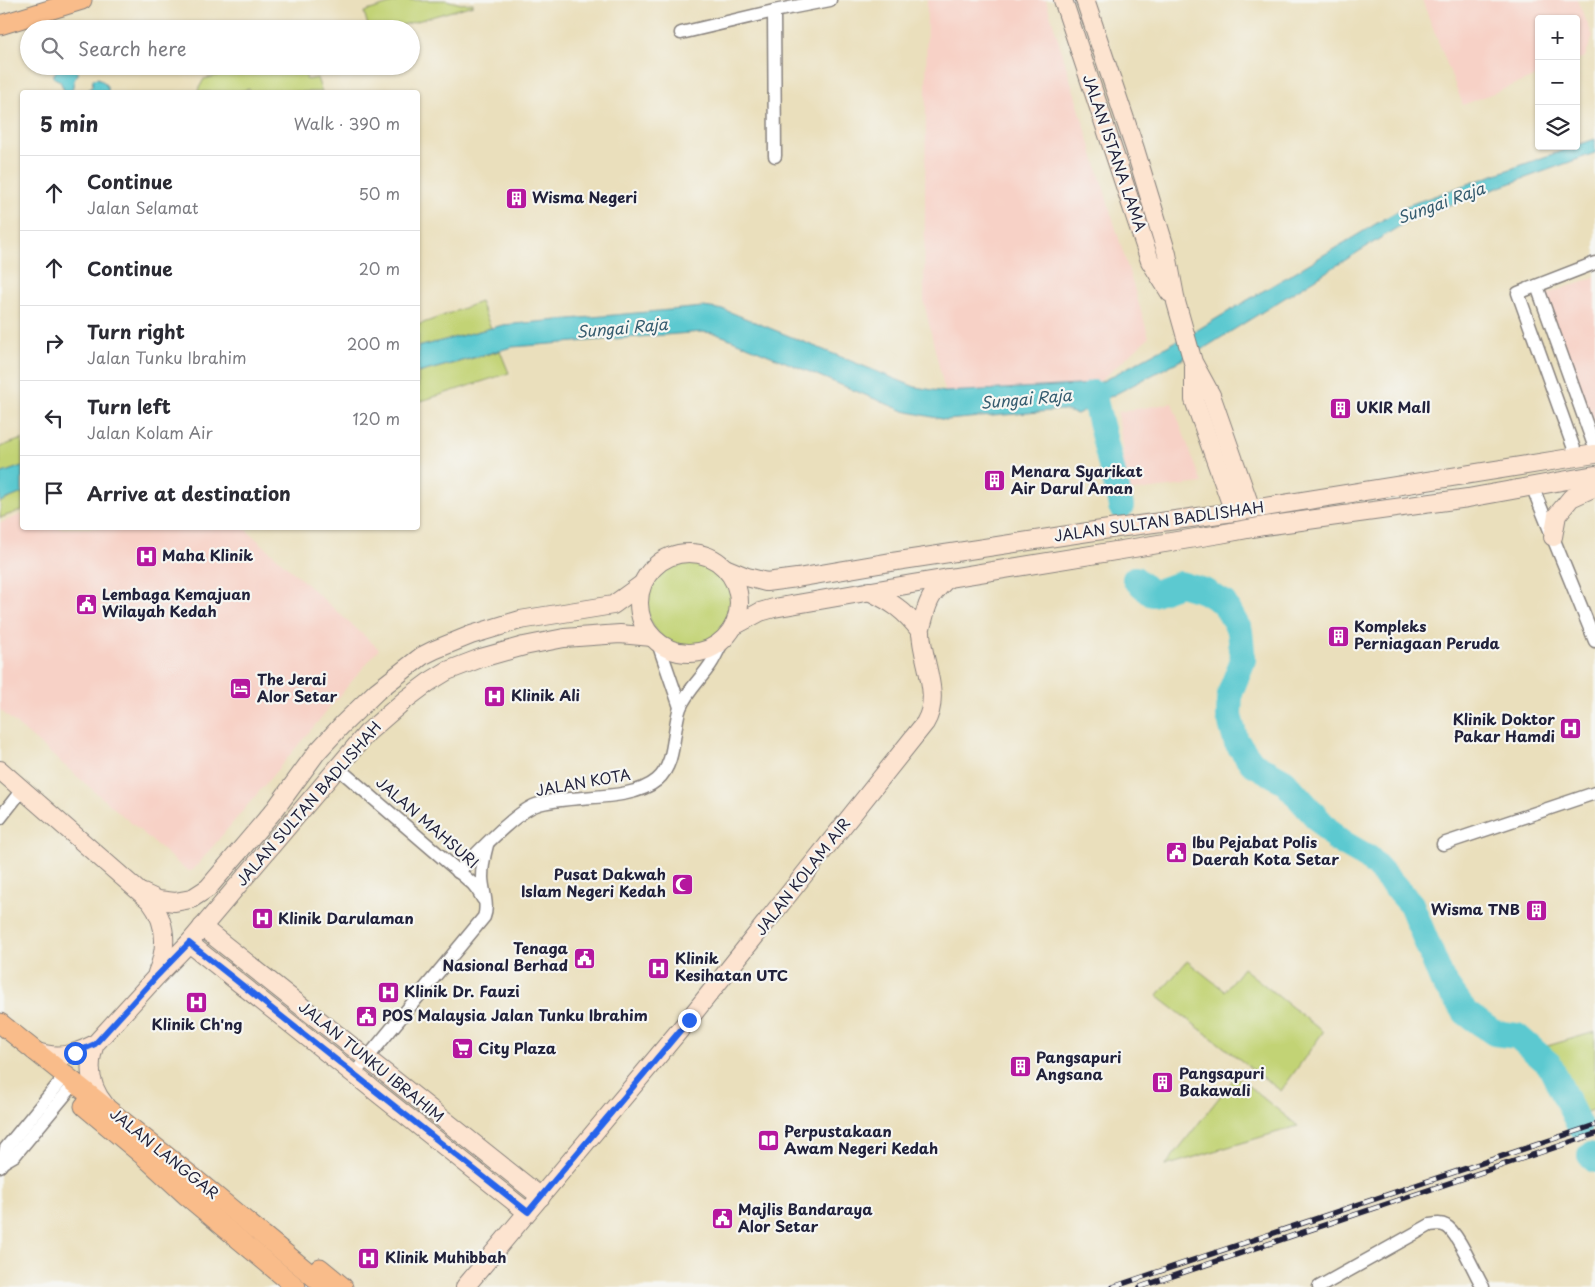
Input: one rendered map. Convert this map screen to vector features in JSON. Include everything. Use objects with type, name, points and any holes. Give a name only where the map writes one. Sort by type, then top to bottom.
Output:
[{"type":"main road","points":[[0,25],[82,0]]},
{"type":"main road","name":"JALAN ISTANA LAMA","points":[[1063,0],[1150,261],[1176,302]]},
{"type":"main road","name":"JALAN ISTANA LAMA","points":[[1084,0],[1135,150],[1167,254],[1176,302],[1194,362],[1194,400],[1242,511]]},
{"type":"main road","name":"JALAN SULTAN BADLISHAH","points":[[725,568],[766,582],[1088,532],[1242,511],[1595,454]]},
{"type":"main road","name":"JALAN SULTAN BADLISHAH","points":[[734,626],[760,612],[774,608],[869,591],[1264,526],[1468,498],[1595,475]]},
{"type":"main road","points":[[1553,537],[1557,515],[1571,498],[1595,487]]},
{"type":"main road","points":[[691,553],[710,558],[725,568],[736,586],[739,596],[738,617],[723,641],[708,650],[691,654],[674,651],[655,640],[643,626],[639,600],[642,584],[656,565],[673,555],[691,553]]},
{"type":"main road","name":"JALAN KOLAM AIR","points":[[920,631],[929,600],[936,589],[948,578]]},
{"type":"main road","name":"JALAN SULTAN BADLISHAH","points":[[143,893],[158,900],[175,902],[191,899],[208,888],[276,808],[317,752],[358,708],[411,663],[434,650],[498,626],[520,620],[613,605],[642,584]]},
{"type":"main road","name":"JALAN KOLAM AIR","points":[[465,1287],[689,1020],[930,715],[932,701],[931,686],[920,631],[909,616],[891,601],[869,591]]},
{"type":"main road","name":"JALAN SULTAN BADLISHAH","points":[[95,1044],[189,943],[367,733],[428,682],[447,671],[481,658],[524,646],[564,638],[620,634],[655,640]]},
{"type":"main road","points":[[0,770],[143,893],[156,909],[164,928],[165,949],[155,978]]},
{"type":"main road","name":"JALAN TUNKU IBRAHIM","points":[[202,927],[541,1197]]},
{"type":"main road","name":"JALAN TUNKU IBRAHIM","points":[[189,943],[528,1212]]},
{"type":"main road","name":"JALAN LANGGAR","points":[[0,1023],[110,1110],[326,1287]]},
{"type":"main road","points":[[34,1051],[65,1056],[95,1044]]},
{"type":"main road","points":[[95,1044],[91,1055],[91,1078],[100,1099],[110,1110],[155,1132],[343,1287]]},
{"type":"main road","points":[[73,1081],[82,1104],[146,1158],[186,1196],[296,1287]]},
{"type":"street","points":[[682,33],[830,0]]},
{"type":"street","points":[[774,11],[775,156]]},
{"type":"street","points":[[1577,457],[1518,293],[1595,263]]},
{"type":"street","points":[[1537,286],[1595,448]]},
{"type":"street","points":[[1532,486],[1595,641]]},
{"type":"street","points":[[655,640],[680,708]]},
{"type":"street","name":"JALAN KOTA","points":[[458,872],[521,814],[534,806],[566,799],[608,796],[646,788],[658,779],[668,763],[680,708],[712,662],[723,641]]},
{"type":"street","name":"JALAN MAHSURI","points":[[338,768],[477,889],[486,909]]},
{"type":"street","points":[[0,818],[22,790]]},
{"type":"street","points":[[1443,844],[1595,793]]},
{"type":"street","points":[[354,1074],[484,916],[486,909],[482,867],[487,845]]},
{"type":"street","points":[[2,1164],[15,1155],[73,1081]]},
{"type":"street","points":[[1319,1287],[1430,1224],[1445,1225],[1455,1235],[1482,1287]]},
{"type":"shaded area","points":[[927,0],[1046,0],[1149,337],[1097,384],[945,392],[924,303]]},
{"type":"shaded area","points":[[1422,0],[1577,0],[1593,36],[1585,57],[1580,59],[1580,15],[1535,15],[1535,77],[1463,105]]},
{"type":"shaded area","points":[[1595,277],[1595,420],[1590,422],[1544,295]]},
{"type":"shaded area","points":[[1172,403],[1202,483],[1127,492],[1118,412]]},
{"type":"shaded area","points":[[20,515],[20,530],[246,530],[379,649],[193,870],[189,871],[0,710],[0,523]]},
{"type":"green space","points":[[402,0],[446,0],[461,4],[473,3],[473,5],[420,20],[366,20],[364,12]]},
{"type":"green space","points":[[220,75],[306,75],[307,80],[317,78],[321,90],[198,90],[204,79]]},
{"type":"green space","points":[[480,302],[491,328],[420,346],[420,324]]},
{"type":"green space","points":[[500,351],[509,373],[420,401],[420,372]]},
{"type":"green space","points":[[20,440],[20,467],[0,474],[0,447]]},
{"type":"green space","points":[[20,494],[20,511],[0,518],[0,502]]},
{"type":"green space","points":[[690,561],[706,565],[720,574],[729,588],[733,604],[729,620],[720,634],[706,643],[690,647],[674,643],[660,634],[651,620],[647,604],[651,588],[660,574],[674,565]]},
{"type":"green space","points":[[1187,961],[1225,991],[1243,968],[1323,1032],[1281,1091],[1157,996]]},
{"type":"green space","points":[[1595,1032],[1595,1109],[1578,1115],[1544,1047]]},
{"type":"green space","points":[[1236,1076],[1298,1126],[1165,1166]]},
{"type":"water","points":[[54,75],[77,75],[72,90],[64,90],[60,81],[53,77]]},
{"type":"water","points":[[98,78],[105,83],[108,90],[88,90],[92,87],[93,79]]},
{"type":"water","name":"Sungai Raja","points":[[1595,139],[1595,153],[1411,219],[1206,347],[1077,414],[1062,410],[946,420],[904,411],[725,337],[714,333],[702,332],[512,347],[420,372],[420,346],[503,325],[703,307],[725,310],[915,387],[945,392],[1097,384],[1199,329],[1406,206],[1564,150],[1580,150],[1580,144]]},
{"type":"water","points":[[20,467],[20,494],[0,502],[0,474]]},
{"type":"waterway","points":[[1093,393],[1121,506]]},
{"type":"waterway","points":[[1135,579],[1152,594],[1180,584],[1204,591],[1224,603],[1240,631],[1243,660],[1230,693],[1229,716],[1236,741],[1252,763],[1284,781],[1336,839],[1369,858],[1411,904],[1442,980],[1466,1013],[1494,1033],[1517,1036],[1549,1064],[1579,1125]]},
{"type":"waterway","points":[[1590,1155],[1595,1160]]},
{"type":"railway","points":[[1113,1287],[1595,1125]]},
{"type":"railway","points":[[1140,1287],[1595,1134]]},
{"type":"place","name":"Wisma Negeri","points":[[516,198]]},
{"type":"place","name":"UKIR Mall","points":[[1340,408]]},
{"type":"place","name":"Menara Syarikat Air Darul Aman","points":[[995,481]]},
{"type":"place","name":"Maha Klinik","points":[[146,556]]},
{"type":"place","name":"Lembaga Kemajuan Wilayah Kedah","points":[[86,604]]},
{"type":"place","name":"Kompleks Perniagaan Peruda","points":[[1338,636]]},
{"type":"place","name":"The Jerai Alor Setar","points":[[241,689]]},
{"type":"place","name":"Klinik Ali","points":[[495,696]]},
{"type":"place","name":"Klinik Doktor Pakar Hamdi","points":[[1571,729]]},
{"type":"place","name":"Ibu Pejabat Polis Daerah Kota Setar","points":[[1176,852]]},
{"type":"place","name":"Pusat Dakwah Islam Negeri Kedah","points":[[682,884]]},
{"type":"place","name":"Wisma TNB","points":[[1536,910]]},
{"type":"place","name":"Klinik Darulaman","points":[[262,919]]},
{"type":"place","name":"Tenaga Nasional Berhad","points":[[584,958]]},
{"type":"place","name":"Klinik Kesihatan UTC","points":[[659,968]]},
{"type":"place","name":"Klinik Dr. Fauzi","points":[[388,992]]},
{"type":"place","name":"Klinik Ch'ng","points":[[197,1002]]},
{"type":"place","name":"POS Malaysia Jalan Tunku Ibrahim","points":[[366,1016]]},
{"type":"place","name":"City Plaza","points":[[462,1049]]},
{"type":"place","name":"Pangsapuri Angsana","points":[[1020,1067]]},
{"type":"place","name":"Pangsapuri Bakawali","points":[[1163,1083]]},
{"type":"place","name":"Perpustakaan Awam Negeri Kedah","points":[[768,1141]]},
{"type":"place","name":"Majlis Bandaraya Alor Setar","points":[[722,1219]]},
{"type":"place","name":"Klinik Muhibbah","points":[[369,1258]]},
{"type":"route","points":[[75,1053],[95,1044],[189,943],[528,1212],[689,1020]]}]
